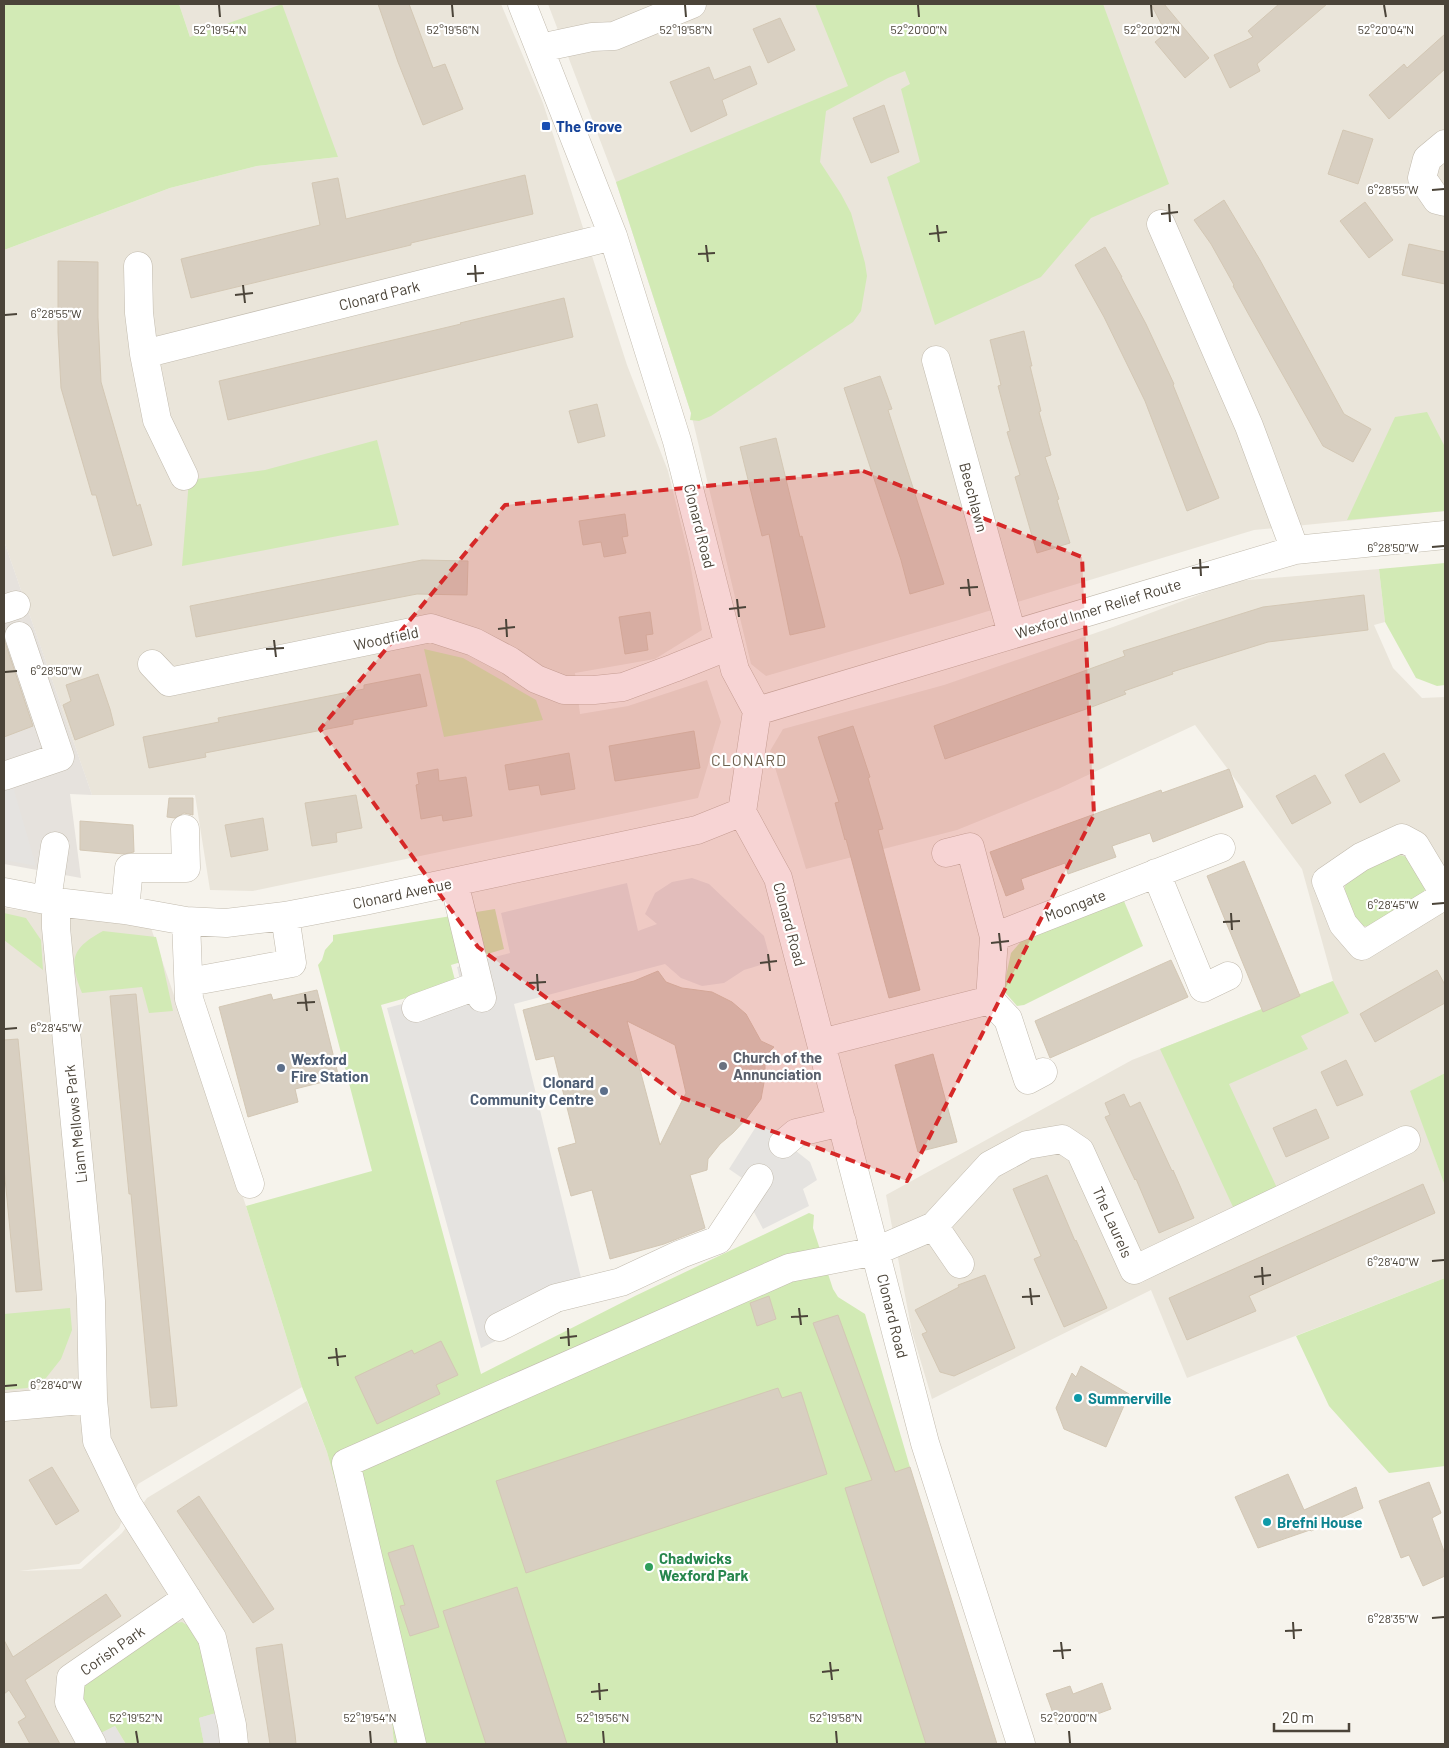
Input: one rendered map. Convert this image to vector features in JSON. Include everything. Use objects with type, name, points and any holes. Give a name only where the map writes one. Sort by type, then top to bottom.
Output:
[{"type":"street","name":"Clonard Road","points":[[522,4],[613,236],[677,441],[735,670],[757,711]]},
{"type":"street","points":[[540,48],[592,37],[614,36],[692,4]]},
{"type":"street","points":[[1445,144],[1427,159],[1422,178],[1437,200],[1445,202]]},
{"type":"street","points":[[1161,224],[1249,426],[1295,550]]},
{"type":"street","name":"Clonard Park","points":[[144,354],[613,236]]},
{"type":"street","points":[[138,266],[139,313],[144,354],[157,420],[184,476]]},
{"type":"street","name":"Beechlawn","points":[[936,360],[1012,634]]},
{"type":"street","name":"Wexford Inner Relief Route","points":[[757,711],[1295,550],[1445,535]]},
{"type":"street","name":"Woodfield","points":[[152,664],[169,682],[431,628],[474,642],[510,661],[536,679],[564,690],[594,690],[623,687],[729,646]]},
{"type":"street","points":[[4,776],[60,757],[19,636]]},
{"type":"street","points":[[742,812],[757,711]]},
{"type":"street","name":"Clonard Road","points":[[742,812],[778,878],[926,1443],[1021,1744]]},
{"type":"street","name":"Clonard Avenue","points":[[52,901],[186,920],[226,923],[285,916],[697,830],[742,812]]},
{"type":"street","points":[[125,910],[129,868],[186,868],[185,829]]},
{"type":"street","name":"Liam Mellows Park","points":[[55,846],[52,901],[91,1301],[93,1400],[97,1441],[128,1505],[187,1598]]},
{"type":"street","points":[[946,853],[970,847],[994,937],[990,1000],[1008,1019],[1028,1080],[1043,1072]]},
{"type":"street","name":"Moongate","points":[[994,937],[1221,848]]},
{"type":"street","points":[[1156,874],[1203,988],[1228,976]]},
{"type":"street","points":[[416,1008],[480,991],[454,882]]},
{"type":"street","points":[[4,892],[52,901]]},
{"type":"street","points":[[189,982],[292,963],[285,916]]},
{"type":"street","points":[[186,920],[189,999],[250,1184]]},
{"type":"street","points":[[821,1043],[990,1000]]},
{"type":"street","points":[[783,1144],[796,1133],[842,1122]]},
{"type":"street","name":"The Laurels","points":[[412,1744],[346,1463],[789,1268],[876,1251],[934,1226],[990,1165],[1027,1145],[1062,1138],[1080,1151],[1134,1270],[1406,1140]]},
{"type":"street","points":[[499,1327],[556,1298],[621,1282],[681,1254],[718,1240],[759,1178]]},
{"type":"street","points":[[934,1226],[960,1264]]},
{"type":"street","points":[[4,1407],[93,1400]]},
{"type":"street","points":[[187,1598],[212,1638],[232,1725],[234,1744]]},
{"type":"street","name":"Corish Park","points":[[92,1744],[69,1702],[72,1678],[187,1598]]},
{"type":"highlighted area","points":[[863,471],[1082,557],[1094,815],[907,1181],[680,1097],[478,947],[320,729],[505,505]]},
{"type":"shaded area","points":[[179,4],[501,4],[543,103],[627,365],[668,471],[689,557],[702,630],[655,659],[575,673],[580,714],[628,706],[707,680],[721,722],[698,798],[253,891],[210,890],[195,795],[92,795],[4,541],[4,250],[170,188],[257,166],[338,157],[190,37]]},
{"type":"shaded area","points":[[548,4],[1445,4],[1445,511],[1254,530],[959,620],[766,676],[751,664],[691,413],[616,182]]},
{"type":"shaded area","points":[[4,541],[92,795],[70,794],[81,878],[4,864]]},
{"type":"shaded area","points":[[1379,569],[1385,622],[1374,625],[1393,668],[1422,698],[1445,697],[1445,1073],[1411,1091],[1445,1186],[1445,1278],[1187,1378],[1151,1290],[932,1399],[912,1332],[886,1195],[1132,1060],[1333,981],[1302,869],[1195,725],[1058,789],[957,830],[806,869],[770,751],[783,729],[944,685],[1113,627],[1236,581]]},
{"type":"shaded area","points":[[11,780],[36,866],[4,860],[4,783]]},
{"type":"shaded area","points":[[692,878],[709,884],[764,936],[771,962],[744,970],[724,983],[702,986],[681,978],[665,964],[514,1004],[586,1298],[481,1348],[387,1008],[462,988],[457,967],[510,953],[501,913],[627,883],[638,931],[657,924],[645,914],[655,893],[672,882]]},
{"type":"shaded area","points":[[4,908],[151,928],[246,1206],[302,1387],[138,1484],[119,1528],[79,1564],[19,1571],[81,1569],[122,1533],[147,1498],[307,1401],[327,1452],[387,1667],[394,1744],[4,1744]]},
{"type":"shaded area","points":[[759,1122],[810,1162],[817,1180],[803,1189],[809,1206],[763,1229],[754,1212],[742,1178],[729,1169]]},
{"type":"shaded area","points":[[216,1713],[222,1744],[204,1744],[199,1718]]},
{"type":"shaded area","points":[[115,1726],[125,1744],[102,1744],[97,1735]]},
{"type":"green space","points":[[4,4],[179,4],[190,37],[282,4],[338,157],[257,166],[170,188],[4,250]]},
{"type":"green space","points":[[815,4],[1103,4],[1169,184],[1091,218],[1041,277],[935,325],[887,177],[920,162],[901,89],[910,84],[905,71],[888,78],[826,111],[820,162],[851,213],[865,263],[867,276],[861,311],[853,322],[711,416],[699,421],[690,420],[691,413],[616,182],[848,86]]},
{"type":"green space","points":[[1427,412],[1445,447],[1445,511],[1347,520],[1395,417]]},
{"type":"green space","points":[[377,440],[399,525],[182,566],[189,480],[265,470]]},
{"type":"green space","points":[[1445,563],[1445,685],[1437,686],[1416,678],[1385,622],[1379,569]]},
{"type":"green space","points":[[424,649],[463,658],[536,700],[543,720],[444,737]]},
{"type":"green space","points":[[1394,854],[1408,857],[1426,882],[1423,900],[1375,926],[1362,926],[1346,906],[1344,895],[1346,882]]},
{"type":"green space","points":[[1121,894],[1143,946],[1024,1005],[1017,1006],[1003,990],[1011,953],[1025,937]]},
{"type":"green space","name":"Chadwicks Wexford Park","points":[[495,909],[504,949],[451,965],[456,984],[381,1005],[481,1374],[635,1296],[809,1213],[814,1215],[813,1228],[833,1289],[838,1297],[865,1314],[977,1695],[994,1744],[394,1744],[387,1667],[327,1452],[302,1387],[246,1206],[372,1171],[318,965],[322,960],[325,950],[333,941],[333,935]]},
{"type":"green space","points":[[4,913],[26,918],[41,940],[43,970],[4,940]]},
{"type":"green space","points":[[103,931],[156,937],[173,1011],[149,1013],[142,987],[82,993],[75,971],[74,963],[76,956],[79,949],[85,943]]},
{"type":"green space","points":[[1333,981],[1349,1013],[1301,1036],[1308,1049],[1229,1084],[1277,1188],[1233,1207],[1160,1049]]},
{"type":"green space","points":[[1445,1073],[1445,1186],[1410,1091]]},
{"type":"green space","points":[[1445,1278],[1445,1466],[1389,1473],[1329,1406],[1296,1336]]},
{"type":"green space","points":[[70,1308],[72,1330],[61,1359],[46,1378],[27,1388],[4,1390],[4,1314]]},
{"type":"green space","points":[[182,1622],[199,1633],[216,1713],[199,1718],[204,1744],[126,1744],[115,1726],[97,1735],[85,1713],[83,1687],[170,1624]]},
{"type":"building","points":[[378,4],[409,4],[433,68],[445,64],[463,109],[423,125]]},
{"type":"building","points":[[1151,4],[1164,4],[1209,58],[1185,78],[1155,42],[1166,33]]},
{"type":"building","points":[[1279,4],[1327,4],[1257,64],[1260,71],[1230,88],[1214,55],[1253,37],[1248,31]]},
{"type":"building","points":[[780,18],[795,50],[768,63],[753,29]]},
{"type":"building","points":[[1445,34],[1445,69],[1389,119],[1369,95],[1404,64],[1407,68]]},
{"type":"building","points":[[750,66],[757,84],[722,100],[727,115],[691,132],[670,82],[709,67],[714,80]]},
{"type":"building","points":[[884,105],[899,152],[871,163],[853,118]]},
{"type":"building","points":[[1343,130],[1373,139],[1358,184],[1328,174]]},
{"type":"building","points":[[525,175],[533,214],[191,298],[181,259],[320,225],[312,183],[338,178],[346,219]]},
{"type":"building","points":[[1224,200],[1260,260],[1344,414],[1371,429],[1353,462],[1323,446],[1211,244],[1194,220]]},
{"type":"building","points":[[1365,202],[1393,240],[1369,258],[1340,221]]},
{"type":"building","points":[[1409,244],[1445,252],[1445,284],[1402,275]]},
{"type":"building","points":[[1105,247],[1146,324],[1174,384],[1219,498],[1187,511],[1145,401],[1104,317],[1075,265]]},
{"type":"building","points":[[58,261],[98,262],[101,382],[137,506],[140,504],[152,545],[113,556],[96,495],[92,495],[61,388],[58,332]]},
{"type":"building","points":[[564,298],[573,337],[228,420],[219,381]]},
{"type":"building","points":[[1024,331],[1041,411],[1039,412],[1051,455],[1045,457],[1059,499],[1057,500],[1070,543],[1037,553],[1015,477],[1020,475],[1007,432],[1010,431],[998,386],[1001,385],[990,340]]},
{"type":"building","points":[[880,376],[892,409],[888,410],[944,584],[910,594],[901,560],[844,388]]},
{"type":"building","points":[[597,404],[605,436],[578,443],[569,411]]},
{"type":"building","points":[[776,438],[800,537],[802,536],[825,627],[790,635],[769,534],[762,536],[740,447]]},
{"type":"building","points":[[625,514],[628,536],[622,537],[626,553],[604,557],[601,542],[583,545],[579,521]]},
{"type":"building","points":[[422,560],[468,561],[467,595],[417,594],[196,637],[190,606]]},
{"type":"building","points":[[1364,595],[1368,630],[1268,642],[1172,672],[1173,674],[1124,691],[1126,694],[945,759],[934,726],[1125,656],[1123,651],[1263,607]]},
{"type":"building","points":[[650,612],[653,634],[646,635],[648,650],[625,654],[619,617]]},
{"type":"building","points":[[4,639],[33,726],[4,737]]},
{"type":"building","points":[[98,674],[114,725],[75,740],[63,705],[71,701],[66,685]]},
{"type":"building","points":[[420,674],[427,706],[353,720],[353,724],[205,753],[206,757],[149,768],[143,737],[219,722],[218,718],[364,689],[364,685]]},
{"type":"building","points":[[853,726],[870,777],[868,778],[883,829],[878,830],[920,990],[889,998],[835,803],[839,802],[818,737]]},
{"type":"building","points":[[694,731],[700,768],[615,781],[609,746]]},
{"type":"building","points":[[569,753],[575,789],[541,795],[539,785],[509,790],[505,765]]},
{"type":"building","points":[[1384,753],[1400,781],[1360,803],[1345,775]]},
{"type":"building","points":[[438,769],[439,781],[466,777],[472,816],[443,821],[442,815],[421,819],[416,785],[419,784],[417,773]]},
{"type":"building","points":[[1229,769],[1243,807],[1153,842],[1150,833],[1112,846],[1116,857],[1068,874],[1065,863],[1021,879],[1024,889],[1006,896],[990,852],[1161,790],[1162,793]]},
{"type":"building","points":[[1315,775],[1331,803],[1292,824],[1276,796]]},
{"type":"building","points":[[356,795],[362,828],[336,833],[337,842],[312,846],[305,803]]},
{"type":"building","points":[[169,798],[193,798],[193,815],[184,813],[175,818],[167,817]]},
{"type":"building","points":[[263,818],[268,850],[231,857],[225,825]]},
{"type":"building","points":[[80,821],[133,825],[134,852],[124,854],[80,850]]},
{"type":"building","points":[[1244,861],[1300,996],[1263,1012],[1207,876]]},
{"type":"building","points":[[1171,960],[1188,997],[1050,1058],[1035,1021]]},
{"type":"building","points":[[1437,970],[1445,985],[1445,1003],[1375,1042],[1360,1014]]},
{"type":"building","name":"Clonard Community Centre","points":[[658,971],[666,982],[682,988],[712,992],[732,1002],[746,1014],[761,1041],[774,1047],[765,1056],[765,1077],[761,1099],[747,1118],[720,1144],[708,1159],[707,1170],[690,1175],[705,1228],[664,1244],[610,1259],[592,1190],[571,1196],[558,1148],[576,1143],[554,1056],[536,1060],[523,1010],[634,981]],"holes":[[[627,1021],[675,1045],[686,1093],[660,1145]]]},
{"type":"building","points":[[317,990],[339,1078],[295,1089],[298,1102],[248,1117],[219,1007],[271,994],[273,1000]]},
{"type":"building","points":[[136,994],[177,1406],[151,1408],[110,996]]},
{"type":"building","points":[[18,1039],[42,1290],[16,1292],[4,1168],[4,1040]]},
{"type":"building","points":[[933,1054],[957,1142],[918,1152],[895,1065]]},
{"type":"building","points":[[1346,1060],[1363,1095],[1337,1106],[1321,1072]]},
{"type":"building","points":[[1124,1094],[1130,1107],[1140,1102],[1194,1218],[1159,1233],[1136,1179],[1105,1117],[1110,1115],[1105,1103]]},
{"type":"building","points":[[1316,1109],[1329,1138],[1286,1157],[1273,1128]]},
{"type":"building","points":[[1047,1175],[1075,1241],[1107,1308],[1064,1327],[1034,1259],[1041,1256],[1013,1189]]},
{"type":"building","points":[[1423,1184],[1435,1213],[1249,1296],[1256,1311],[1187,1340],[1169,1298]]},
{"type":"building","points":[[985,1275],[1015,1348],[954,1376],[940,1372],[922,1334],[927,1332],[915,1310],[959,1287],[958,1285]]},
{"type":"building","points":[[769,1296],[776,1319],[757,1326],[750,1303]]},
{"type":"building","points":[[838,1315],[895,1472],[910,1467],[997,1744],[926,1744],[845,1488],[872,1480],[813,1323]]},
{"type":"building","points":[[441,1341],[458,1375],[436,1385],[440,1394],[377,1424],[355,1377],[412,1350],[414,1354]]},
{"type":"building","name":"Summerville","points":[[1081,1366],[1129,1394],[1106,1447],[1064,1429],[1056,1408],[1072,1373],[1076,1377]]},
{"type":"building","points":[[778,1388],[782,1398],[801,1392],[827,1474],[526,1573],[496,1481]]},
{"type":"building","points":[[52,1467],[79,1511],[56,1525],[29,1480]]},
{"type":"building","points":[[1288,1474],[1304,1510],[1356,1487],[1363,1508],[1311,1531],[1258,1548],[1235,1497]]},
{"type":"building","points":[[1429,1482],[1441,1513],[1432,1518],[1445,1554],[1445,1576],[1423,1586],[1409,1555],[1401,1558],[1379,1501]]},
{"type":"building","points":[[199,1496],[274,1609],[253,1623],[177,1511]]},
{"type":"building","points":[[413,1545],[439,1627],[410,1636],[400,1606],[405,1605],[388,1553]]},
{"type":"building","points":[[517,1587],[567,1744],[486,1744],[443,1611]]},
{"type":"building","points":[[106,1594],[121,1616],[25,1680],[60,1744],[30,1744],[18,1722],[26,1717],[9,1690],[4,1694],[4,1640],[13,1657]]},
{"type":"building","points":[[282,1644],[296,1744],[270,1744],[259,1671],[256,1648]]},
{"type":"building","points":[[1102,1683],[1111,1709],[1081,1720],[1079,1716],[1057,1724],[1046,1694],[1070,1686],[1073,1694]]},
{"type":"place","name":"The Grove","points":[[546,126]]},
{"type":"place","name":"Church of the Annunciation","points":[[723,1066]]},
{"type":"place","name":"Wexford Fire Station","points":[[281,1068]]},
{"type":"place","name":"Clonard Community Centre","points":[[604,1091]]},
{"type":"place","name":"Summerville","points":[[1078,1398]]},
{"type":"place","name":"Brefni House","points":[[1267,1522]]},
{"type":"place","name":"Chadwicks Wexford Park","points":[[649,1567]]},
{"type":"district","name":"CLONARD","points":[[749,759]]}]
